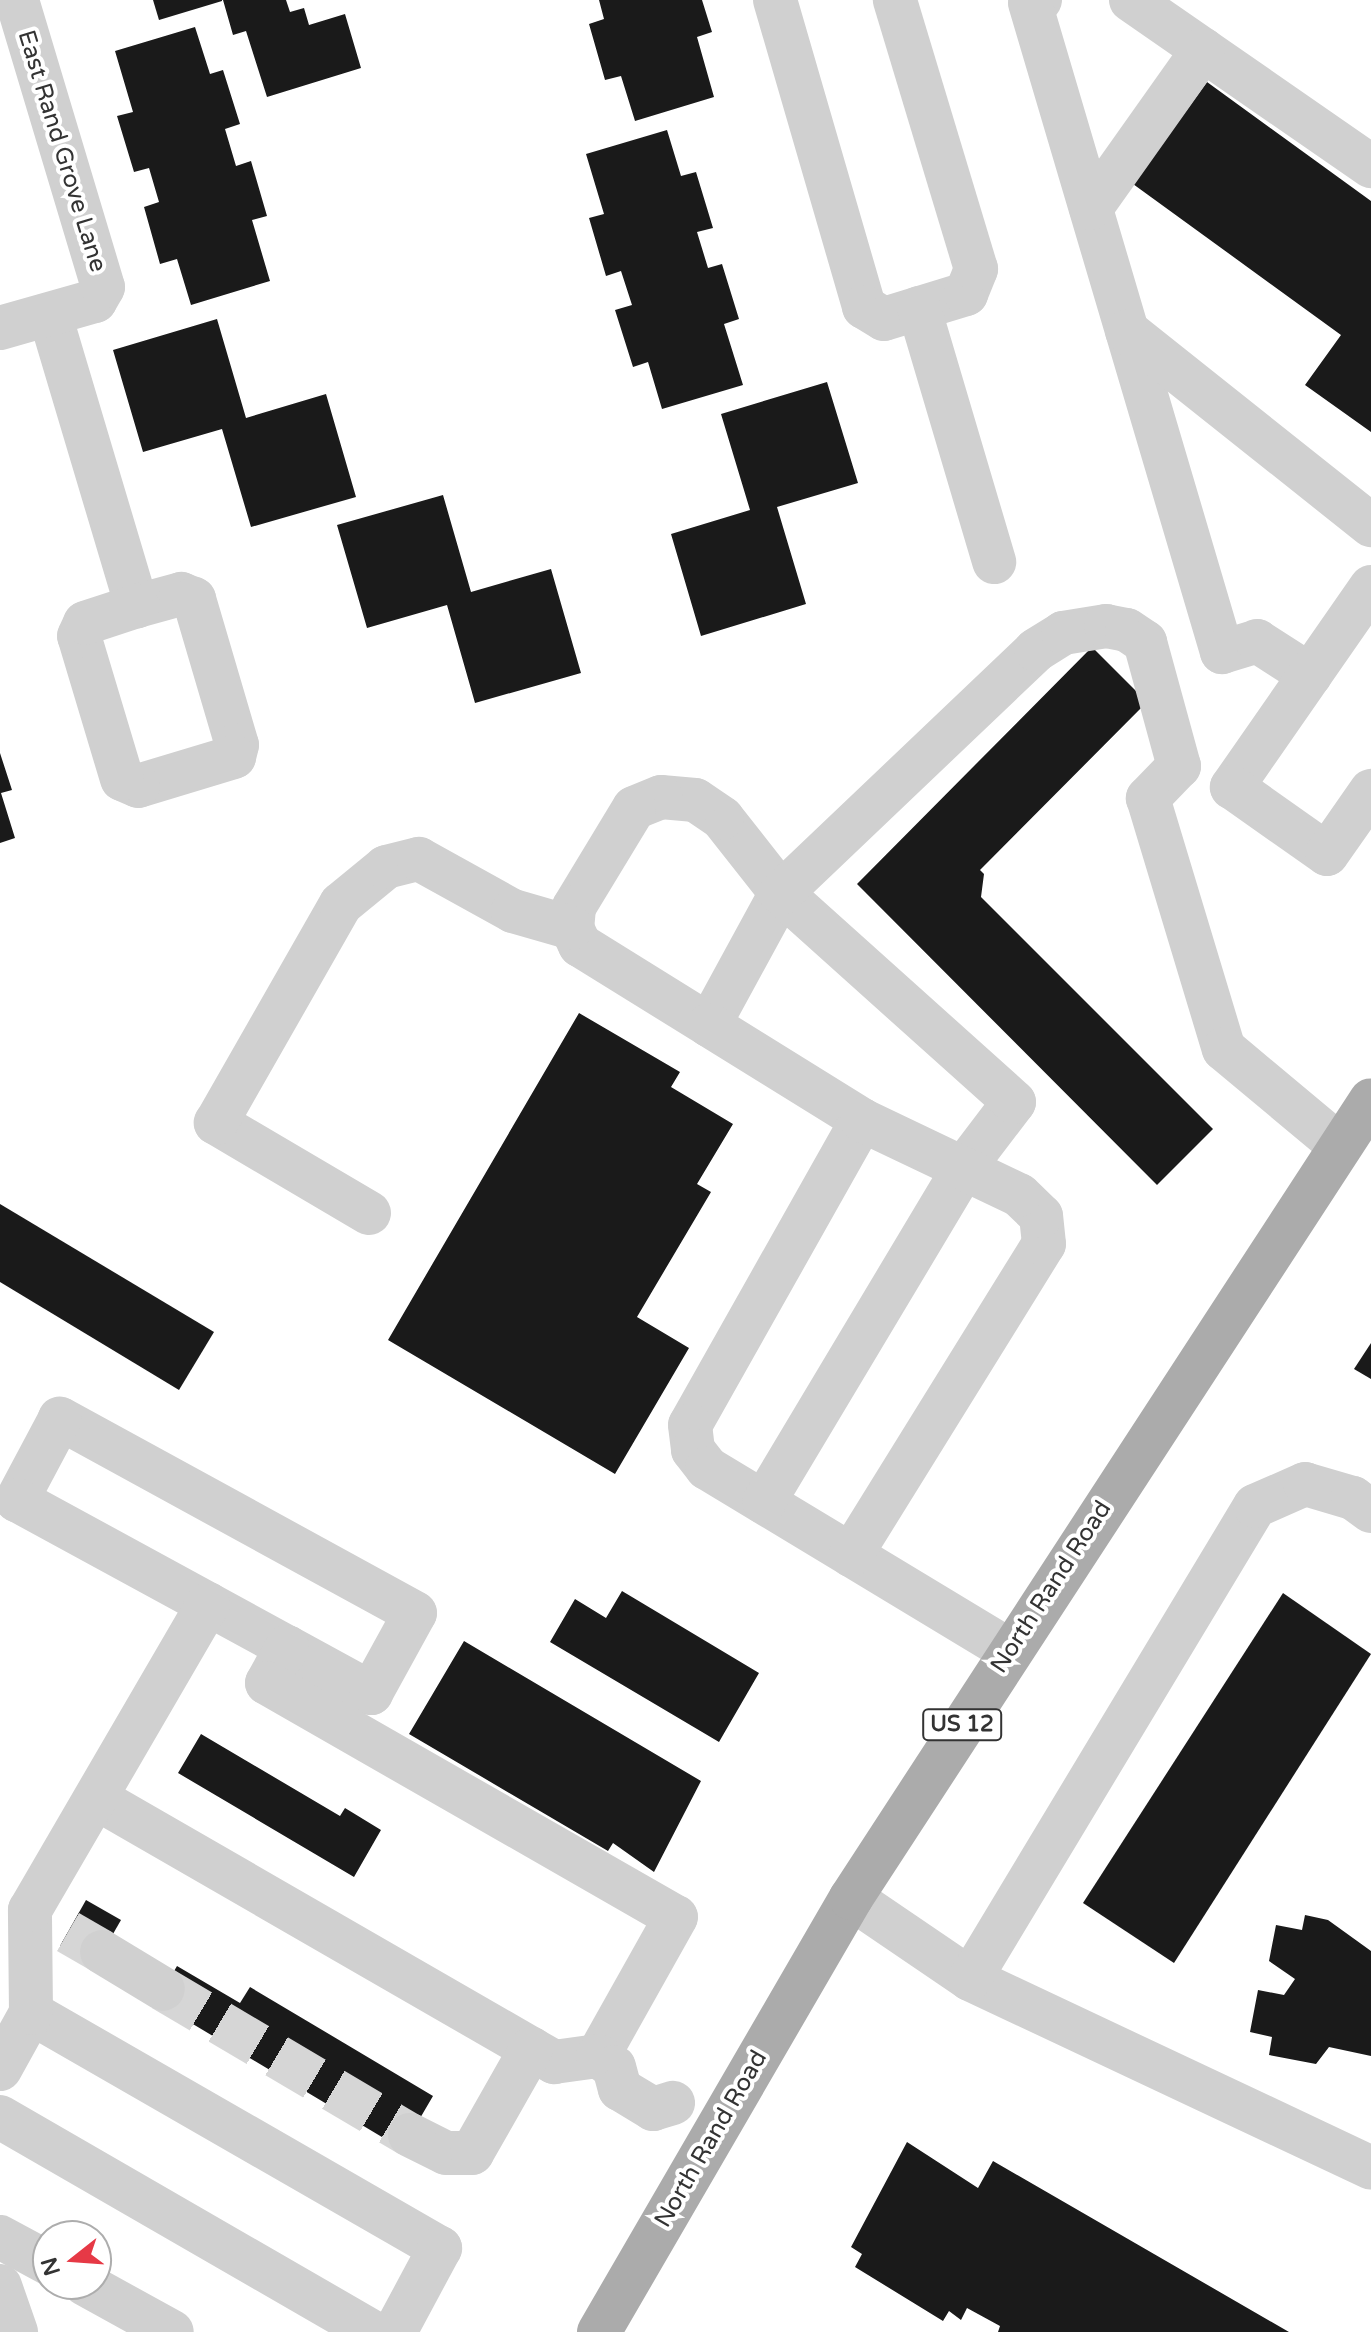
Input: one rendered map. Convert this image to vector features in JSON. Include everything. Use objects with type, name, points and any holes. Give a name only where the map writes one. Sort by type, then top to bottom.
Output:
[{"type":"main road","name":"North Rand Road","points":[[599,2332],[851,1898],[1010,1651],[1357,1127]]},
{"type":"street","name":"East Rand Grove Lane","points":[[0,328],[95,301],[103,287],[17,0]]},
{"type":"street","points":[[775,0],[864,307],[884,319],[966,294],[976,269],[895,0]]},
{"type":"street","points":[[1040,0],[1030,3],[1222,652],[1257,641],[1310,675]]},
{"type":"street","points":[[1131,0],[1371,166]]},
{"type":"street","points":[[1091,208],[1203,50]]},
{"type":"street","points":[[919,308],[994,562]]},
{"type":"street","points":[[50,315],[137,606]]},
{"type":"street","points":[[1127,331],[1371,525]]},
{"type":"street","points":[[1371,587],[1232,787],[1327,854],[1371,791]]},
{"type":"street","points":[[181,594],[194,599],[237,745],[234,757],[138,786],[122,779],[79,636],[85,623],[137,606],[181,594]]},
{"type":"street","points":[[709,1025],[781,893],[1036,650],[1063,633],[1106,626],[1127,630],[1145,642],[1179,766],[1148,798],[1224,1049],[1357,1127]]},
{"type":"street","points":[[764,1502],[963,1169],[1014,1102],[781,893],[722,818],[695,800],[661,797],[634,808],[574,907],[572,928],[580,945],[862,1120],[963,1169],[1019,1195],[1041,1216],[1044,1244],[851,1555]]},
{"type":"street","points":[[369,1213],[216,1123],[341,904],[386,867],[419,859],[513,911],[572,928]]},
{"type":"street","points":[[862,1120],[690,1425],[693,1450],[707,1468],[1010,1651]]},
{"type":"street","points":[[60,1419],[415,1613],[371,1693],[287,1647],[17,1500],[60,1419]]},
{"type":"street","points":[[970,1979],[1255,1506],[1305,1484],[1353,1498],[1371,1511]]},
{"type":"street","points":[[0,2069],[31,2013],[30,1910],[208,1604]]},
{"type":"street","points":[[287,1647],[267,1683],[676,1917],[606,2062]]},
{"type":"street","points":[[96,1798],[554,2062],[606,2062]]},
{"type":"street","points":[[851,1898],[970,1979],[1371,2168]]},
{"type":"street","points":[[30,1910],[163,1989]]},
{"type":"street","points":[[31,2013],[440,2248],[395,2332]]},
{"type":"street","points":[[410,2135],[446,2153],[472,2153],[531,2049]]},
{"type":"street","points":[[606,2062],[620,2089],[653,2109],[673,2103],[715,2129]]},
{"type":"street","points":[[0,2117],[373,2332]]},
{"type":"street","points":[[0,2237],[32,2254]]},
{"type":"street","points":[[0,2286],[16,2332]]},
{"type":"street","points":[[112,2299],[172,2332]]},
{"type":"building","points":[[153,0],[222,0],[222,1],[159,20]]},
{"type":"building","points":[[223,0],[286,0],[290,12],[304,8],[309,25],[345,14],[361,68],[267,97],[246,31],[233,35]]},
{"type":"building","points":[[599,0],[702,0],[712,32],[697,37],[714,97],[635,121],[621,76],[605,80],[589,24],[604,19]]},
{"type":"building","points":[[195,27],[210,74],[223,70],[240,124],[225,129],[236,166],[251,161],[267,216],[252,220],[270,281],[191,305],[177,259],[160,264],[144,207],[159,202],[149,168],[134,172],[117,116],[133,112],[115,51]]},
{"type":"building","points":[[1207,82],[1371,201],[1371,432],[1305,385],[1341,335],[1133,184]]},
{"type":"building","points":[[667,130],[681,176],[696,172],[713,228],[697,232],[708,268],[722,264],[739,319],[724,324],[743,385],[662,409],[648,362],[633,367],[615,310],[632,305],[621,271],[606,276],[589,218],[604,214],[586,154]]},
{"type":"building","points":[[217,319],[246,418],[326,394],[356,497],[251,527],[222,429],[143,452],[113,350]]},
{"type":"building","points":[[827,382],[858,483],[777,507],[806,604],[701,636],[671,534],[750,510],[721,414]]},
{"type":"building","points":[[443,495],[471,592],[551,569],[581,673],[475,703],[447,605],[367,628],[337,525]]},
{"type":"building","points":[[1092,647],[1147,702],[980,870],[984,874],[981,897],[1213,1129],[1157,1185],[857,884]]},
{"type":"building","points":[[0,753],[12,790],[1,793],[15,838],[0,843]]},
{"type":"building","points":[[579,1013],[680,1072],[671,1087],[733,1124],[697,1184],[711,1192],[637,1317],[689,1348],[615,1474],[388,1340]]},
{"type":"building","points":[[0,1204],[214,1332],[179,1390],[0,1282]]},
{"type":"building","points":[[1371,1343],[1371,1379],[1354,1369]]},
{"type":"building","points":[[622,1591],[759,1673],[719,1742],[550,1642],[575,1599],[606,1618]]},
{"type":"building","points":[[1283,1593],[1371,1654],[1174,1963],[1083,1903]]},
{"type":"building","points":[[464,1641],[701,1781],[654,1872],[613,1843],[608,1851],[409,1734]]},
{"type":"building","points":[[201,1734],[340,1816],[345,1808],[381,1830],[354,1877],[178,1773]]},
{"type":"building","points":[[86,1900],[121,1920],[94,1967],[60,1946]]},
{"type":"building","points":[[1305,1915],[1328,1920],[1371,1951],[1371,2056],[1329,2047],[1316,2064],[1269,2055],[1272,2037],[1250,2032],[1258,1990],[1284,1995],[1295,1979],[1269,1961],[1276,1925],[1302,1930]]},
{"type":"building","points":[[177,1966],[240,2003],[250,1987],[433,2096],[402,2149],[156,2002]]},
{"type":"building","points":[[907,2142],[978,2188],[993,2161],[1289,2332],[998,2332],[1000,2326],[967,2308],[961,2320],[949,2311],[943,2321],[855,2267],[862,2254],[851,2247]]},
{"type":"tunnel","points":[[68,1932],[102,1952]]},
{"type":"tunnel","points":[[163,1989],[410,2135]]}]
